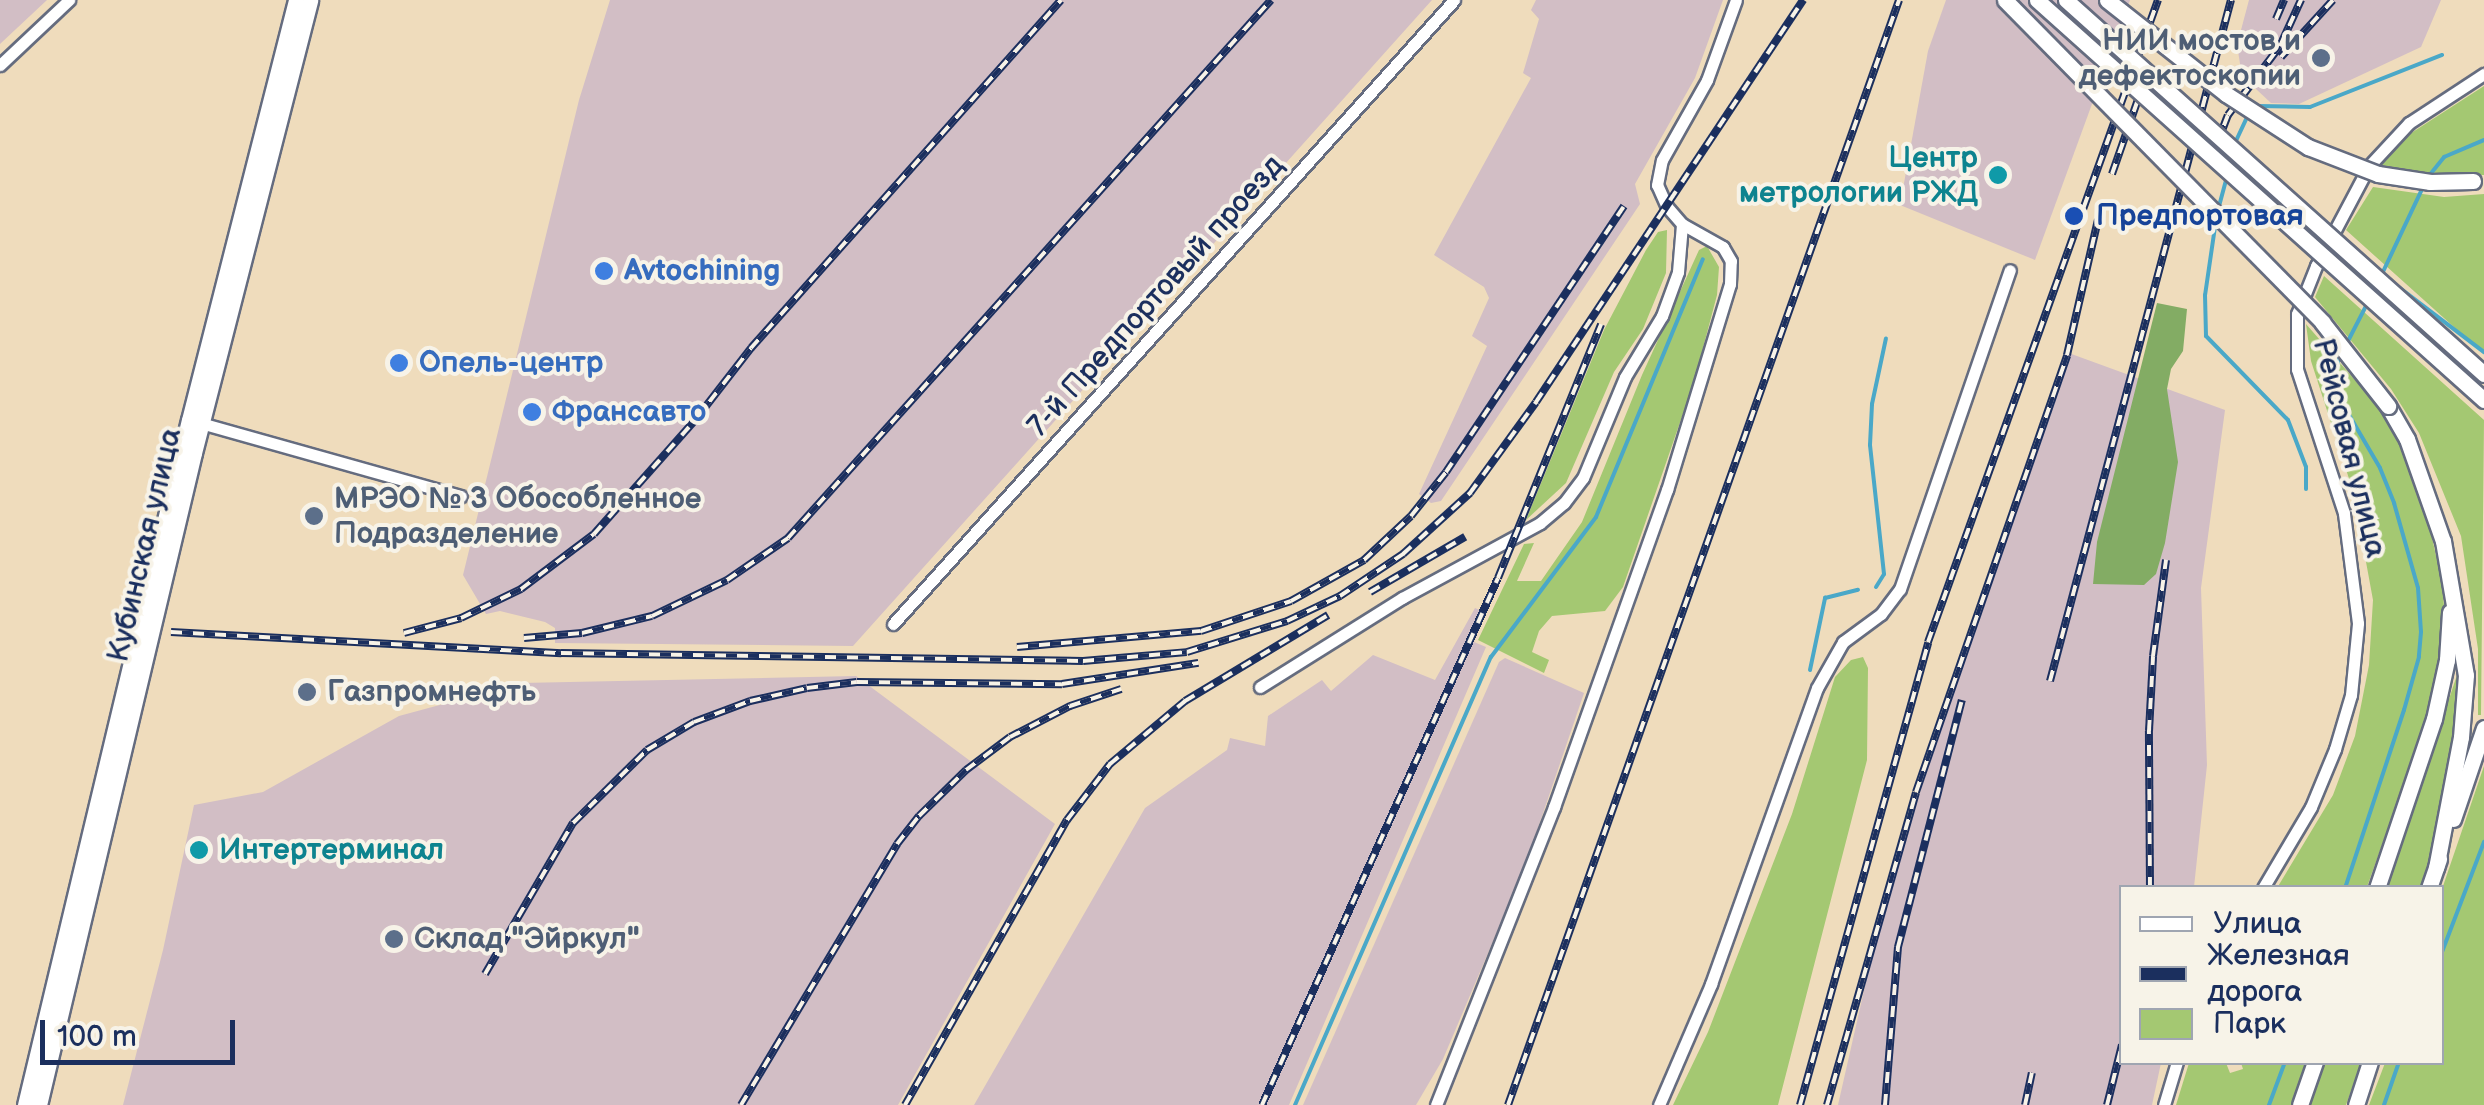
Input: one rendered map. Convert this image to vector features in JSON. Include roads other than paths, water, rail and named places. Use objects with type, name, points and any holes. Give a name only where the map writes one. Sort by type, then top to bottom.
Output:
[{"type":"main road","name":"Кубинская улица","points":[[25,1105],[296,0]]},
{"type":"main road","name":"Кубинская улица","points":[[39,1105],[195,421],[310,0]]},
{"type":"main road","points":[[2006,0],[2322,322],[2388,406],[2430,497],[2452,583],[2466,675],[2460,736],[2436,868]]},
{"type":"main road","points":[[2037,0],[2484,400]]},
{"type":"main road","points":[[2066,0],[2484,374]]},
{"type":"main road","points":[[2107,0],[2226,94],[2308,147],[2378,174],[2430,182],[2479,180]]},
{"type":"main road","points":[[2378,885],[2434,720],[2447,660],[2452,583]]},
{"type":"main road","points":[[2430,885],[2484,728]]},
{"type":"main road","points":[[2300,1105],[2314,1065]]},
{"type":"main road","points":[[2356,1105],[2369,1065]]},
{"type":"street","points":[[0,65],[69,0]]},
{"type":"street","name":"7-й Предпортовый проезд","points":[[893,624],[1454,0]]},
{"type":"street","points":[[1436,1105],[1554,807],[1666,490],[1730,284],[1731,262],[1723,247],[1682,224],[1666,207],[1657,185],[1662,160],[1707,80],[1736,0]]},
{"type":"street","name":"Рейсовая улица","points":[[2265,885],[2324,778],[2344,722],[2356,668],[2358,605],[2352,552],[2297,369],[2297,314],[2316,266],[2369,166],[2409,123],[2484,74]]},
{"type":"street","points":[[1260,687],[1402,598],[1540,523],[1564,503],[1583,478],[1625,377],[1662,316],[1678,272],[1682,224]]},
{"type":"street","points":[[1658,1105],[1711,984],[1816,688],[1843,642],[1881,614],[1900,589],[2010,270]]},
{"type":"street","points":[[195,421],[461,496]]},
{"type":"street","points":[[2164,1105],[2176,1065]]},
{"type":"waterway","points":[[2257,106],[2310,107],[2442,55]]},
{"type":"waterway","points":[[2235,143],[2248,115]]},
{"type":"waterway","points":[[2428,177],[2444,157],[2484,140]]},
{"type":"waterway","points":[[2218,210],[2227,176]]},
{"type":"waterway","points":[[2381,276],[2424,185]]},
{"type":"waterway","points":[[2216,220],[2205,295],[2206,336],[2288,420],[2306,467],[2306,489]]},
{"type":"waterway","points":[[1295,1105],[1491,657],[1596,517],[1703,259]]},
{"type":"waterway","points":[[2392,282],[2484,352]]},
{"type":"waterway","points":[[2347,343],[2368,302]]},
{"type":"waterway","points":[[1876,587],[1884,574],[1870,445],[1872,404],[1886,338]]},
{"type":"waterway","points":[[2340,355],[2331,384],[2380,468],[2394,503],[2418,588],[2421,632],[2419,657],[2404,710],[2346,885]]},
{"type":"waterway","points":[[1810,670],[1825,598],[1858,590]]},
{"type":"waterway","points":[[2444,947],[2484,842]]},
{"type":"waterway","points":[[2269,1105],[2284,1065]]},
{"type":"waterway","points":[[2384,1105],[2398,1065]]},
{"type":"railway","points":[[404,633],[461,618],[521,589],[594,534],[696,419],[751,348],[1061,0]]},
{"type":"railway","points":[[524,638],[582,633],[652,616],[727,580],[788,538],[1271,0]]},
{"type":"railway","points":[[171,632],[561,653],[1083,661],[1187,652],[1287,621],[1340,596],[1403,554],[1470,493],[1536,402],[1803,0]]},
{"type":"railway","points":[[1508,1105],[1899,0]]},
{"type":"railway","points":[[1800,1105],[1928,642],[2158,0]]},
{"type":"railway","points":[[2050,681],[2231,0]]},
{"type":"railway","points":[[2276,19],[2284,0]]},
{"type":"railway","points":[[2216,146],[2228,115],[2280,46],[2301,0]]},
{"type":"railway","points":[[2281,57],[2333,0]]},
{"type":"railway","points":[[2112,174],[2143,85]]},
{"type":"railway","points":[[1017,647],[1201,631],[1291,601],[1364,560],[1411,516],[1446,472],[1624,206]]},
{"type":"railway","points":[[1827,1105],[1916,792],[2067,355],[2098,220]]},
{"type":"railway","points":[[1262,1105],[1498,578],[1601,324]]},
{"type":"railway","points":[[1370,592],[1465,537]]},
{"type":"railway","points":[[2150,885],[2149,731],[2153,656],[2166,560]]},
{"type":"railway","points":[[905,1105],[1067,820],[1110,764],[1185,701],[1328,615]]},
{"type":"railway","points":[[485,974],[573,823],[647,750],[694,722],[750,701],[857,682],[1062,684],[1198,663]]},
{"type":"railway","points":[[741,1105],[897,844],[919,816],[966,770],[1010,737],[1070,706],[1121,689]]},
{"type":"railway","points":[[1885,1105],[1898,947],[1962,700]]},
{"type":"railway","points":[[2107,1105],[2119,1057]]},
{"type":"railway","points":[[2025,1105],[2032,1073]]},
{"type":"place","name":"НИИ мостов и дефектоскопии","points":[[2321,58]]},
{"type":"place","name":"Центр метрологии РЖД","points":[[1998,175]]},
{"type":"place","name":"Предпортовая","points":[[2074,216]]},
{"type":"place","name":"Avtochining","points":[[604,271]]},
{"type":"place","name":"Опель-центр","points":[[399,363]]},
{"type":"place","name":"Франсавто","points":[[532,412]]},
{"type":"place","name":"МРЭО № 3 Обособленное Подразделение","points":[[314,516]]},
{"type":"place","name":"Газпромнефть","points":[[307,692]]},
{"type":"place","name":"Интертерминал","points":[[199,850]]},
{"type":"place","name":"Склад \"Эйркул\"","points":[[394,939]]}]
